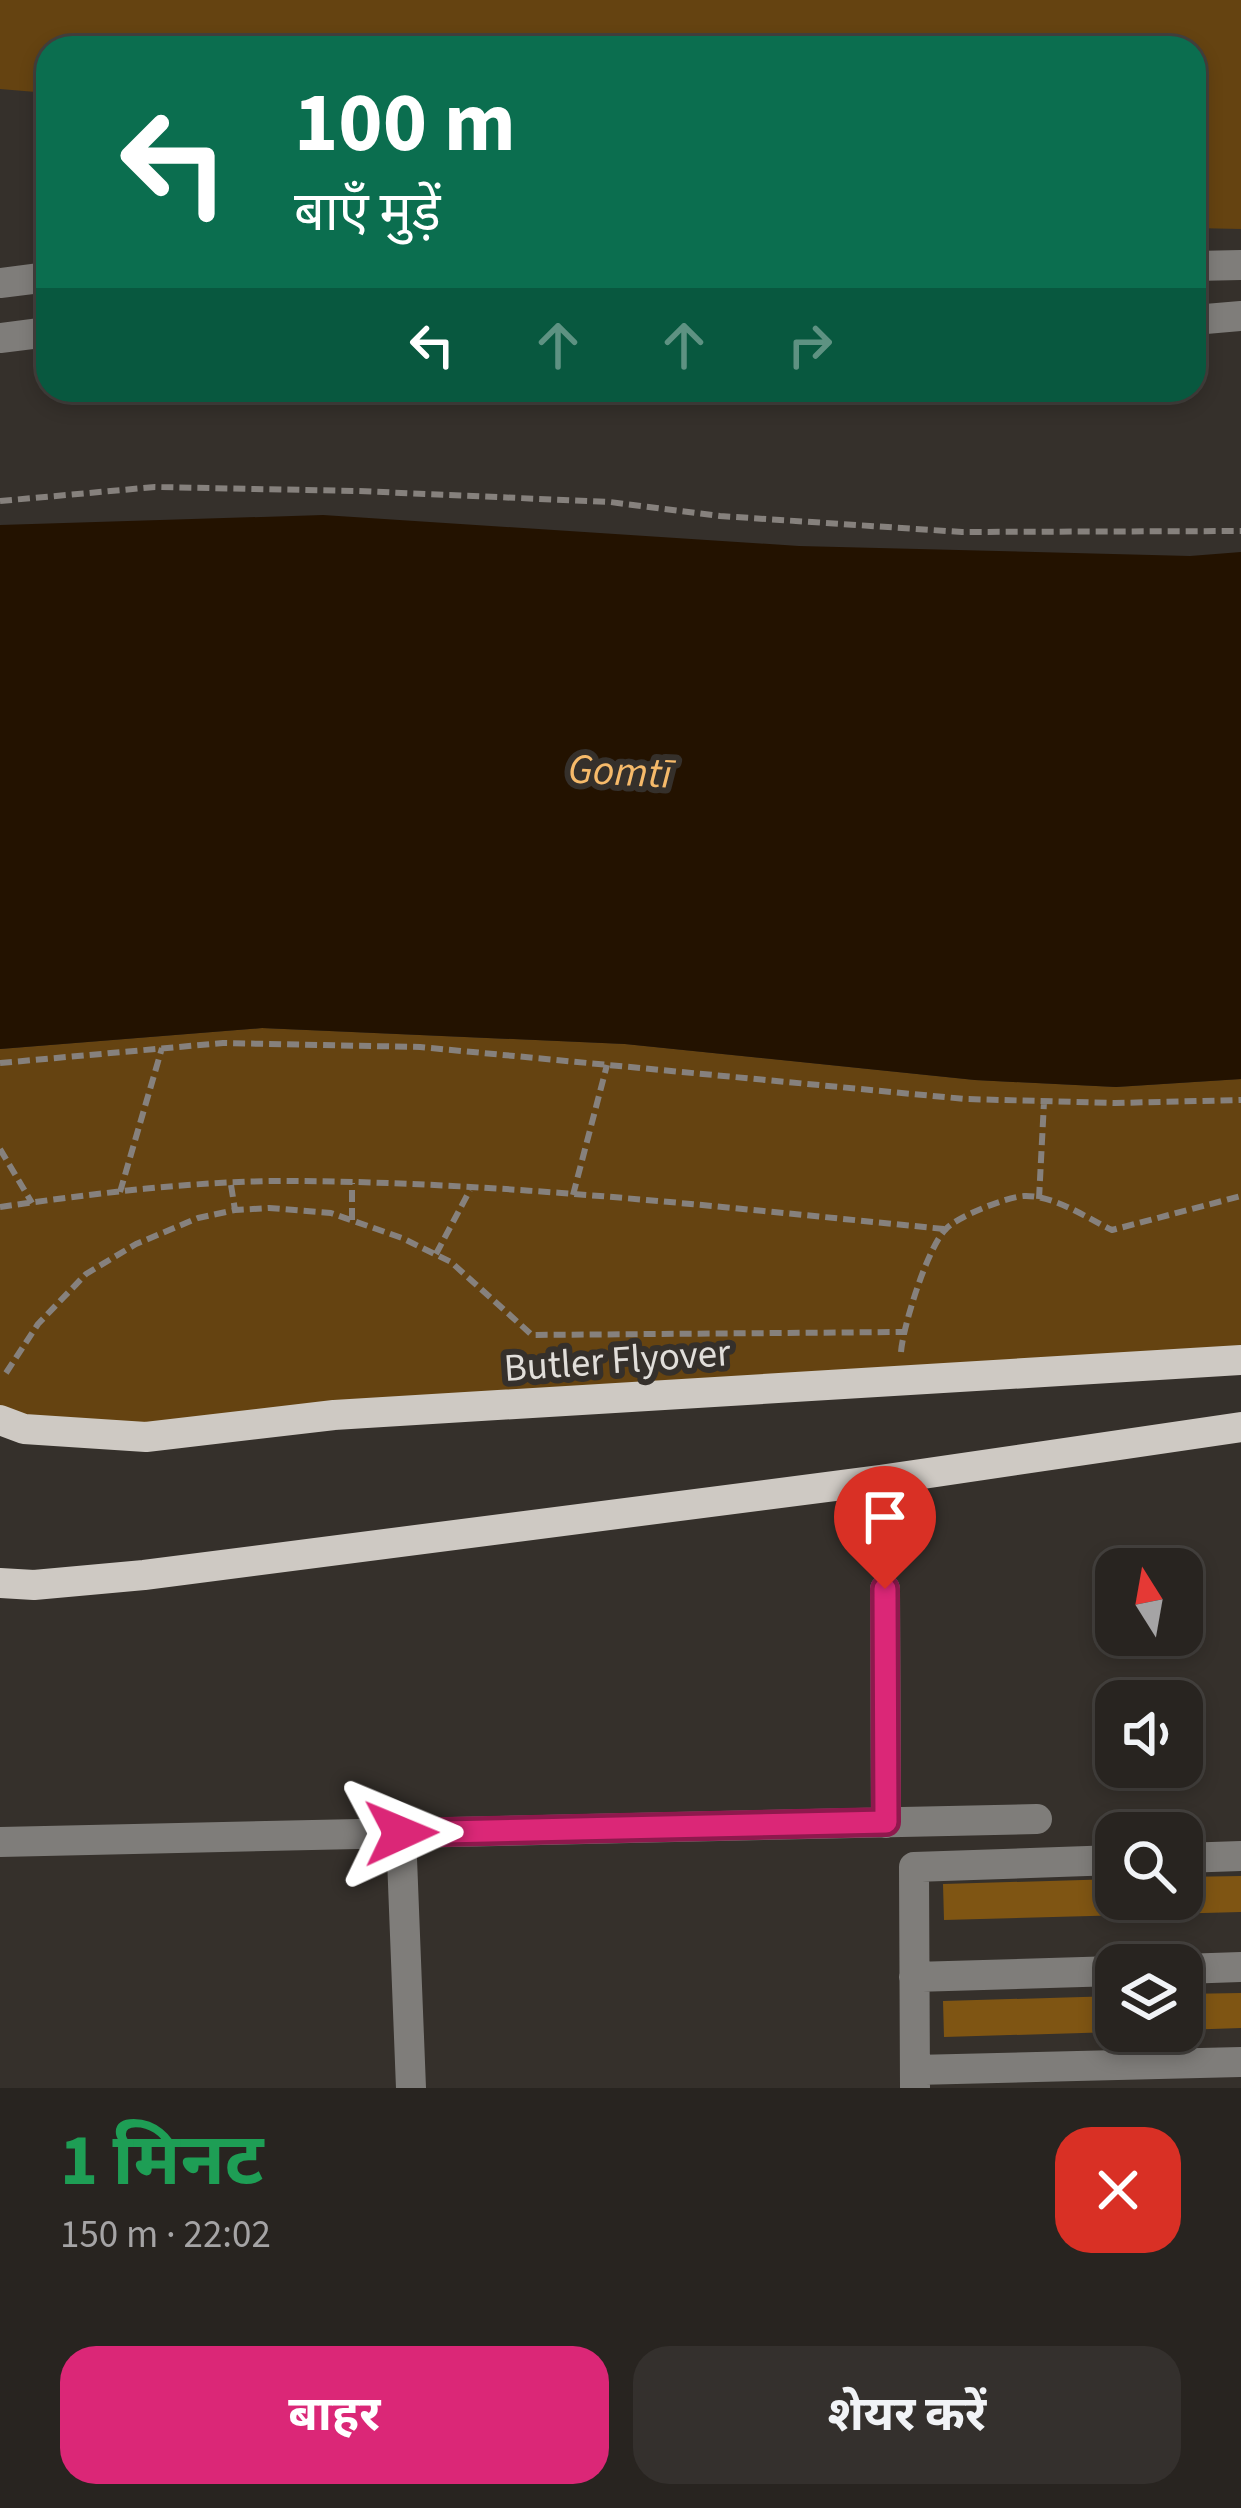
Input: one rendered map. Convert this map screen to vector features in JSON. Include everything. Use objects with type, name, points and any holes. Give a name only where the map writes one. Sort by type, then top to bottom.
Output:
[{"type":"main road","name":"Butler Flyover","points":[[0,1420],[23,1429],[146,1437],[334,1415],[1241,1360]]},
{"type":"main road","points":[[0,1583],[34,1586],[144,1575],[881,1480],[1241,1426]]},
{"type":"street","points":[[1206,266],[1241,266]]},
{"type":"street","points":[[0,283],[36,278]]},
{"type":"street","points":[[1206,319],[1241,316]]},
{"type":"street","points":[[0,338],[36,334]]},
{"type":"street","points":[[885,1589],[886,1822]]},
{"type":"street","points":[[0,1842],[1037,1819]]},
{"type":"street","points":[[401,1833],[411,2088]]},
{"type":"street","points":[[1203,1857],[1241,1856]]},
{"type":"street","points":[[1095,1861],[914,1867],[915,2079],[1241,2062]]},
{"type":"street","points":[[1203,1968],[1241,1967]]},
{"type":"street","points":[[914,1977],[1095,1972]]},
{"type":"path","points":[[0,501],[154,487],[358,491],[610,502],[742,518],[962,532],[1241,531]]},
{"type":"path","points":[[0,1063],[224,1043],[421,1047],[964,1099],[1241,1100]]},
{"type":"path","points":[[120,1192],[162,1048]]},
{"type":"path","points":[[573,1195],[607,1065]]},
{"type":"path","points":[[1039,1199],[1044,1102]]},
{"type":"path","points":[[0,1150],[32,1203]]},
{"type":"path","points":[[0,1208],[120,1192],[296,1181],[573,1195],[944,1229]]},
{"type":"path","points":[[352,1184],[352,1220]]},
{"type":"path","points":[[231,1185],[236,1210]]},
{"type":"path","points":[[436,1254],[470,1190]]},
{"type":"path","points":[[899,1368],[904,1332],[922,1275],[944,1229],[971,1213],[1024,1196],[1058,1204],[1112,1230],[1241,1196]]},
{"type":"path","points":[[6,1373],[38,1324],[86,1274],[136,1244],[198,1218],[236,1210],[331,1213],[436,1254],[532,1335],[904,1332]]},
{"type":"shaded area","points":[[0,0],[1241,0],[1241,229],[1206,228],[1206,36],[36,36],[36,92],[0,89]]},
{"type":"shaded area","points":[[262,1028],[625,1044],[975,1080],[1116,1087],[1241,1079],[1241,1359],[191,1434],[0,1417],[0,1049]]},
{"type":"water","name":"Gomtī","points":[[323,515],[799,546],[1190,556],[1241,552],[1241,1079],[1116,1087],[975,1080],[625,1044],[262,1028],[0,1049],[0,525]]},
{"type":"building","points":[[1241,1876],[1241,1912],[1203,1913],[1203,1877]]},
{"type":"building","points":[[1095,1880],[1095,1916],[944,1920],[943,1884]]},
{"type":"building","points":[[1241,1993],[1241,2028],[1203,2029],[1203,1994]]},
{"type":"building","points":[[1095,1997],[1095,2033],[944,2037],[943,2001]]},
{"type":"route","points":[[401,1833],[886,1822],[885,1589]]}]
